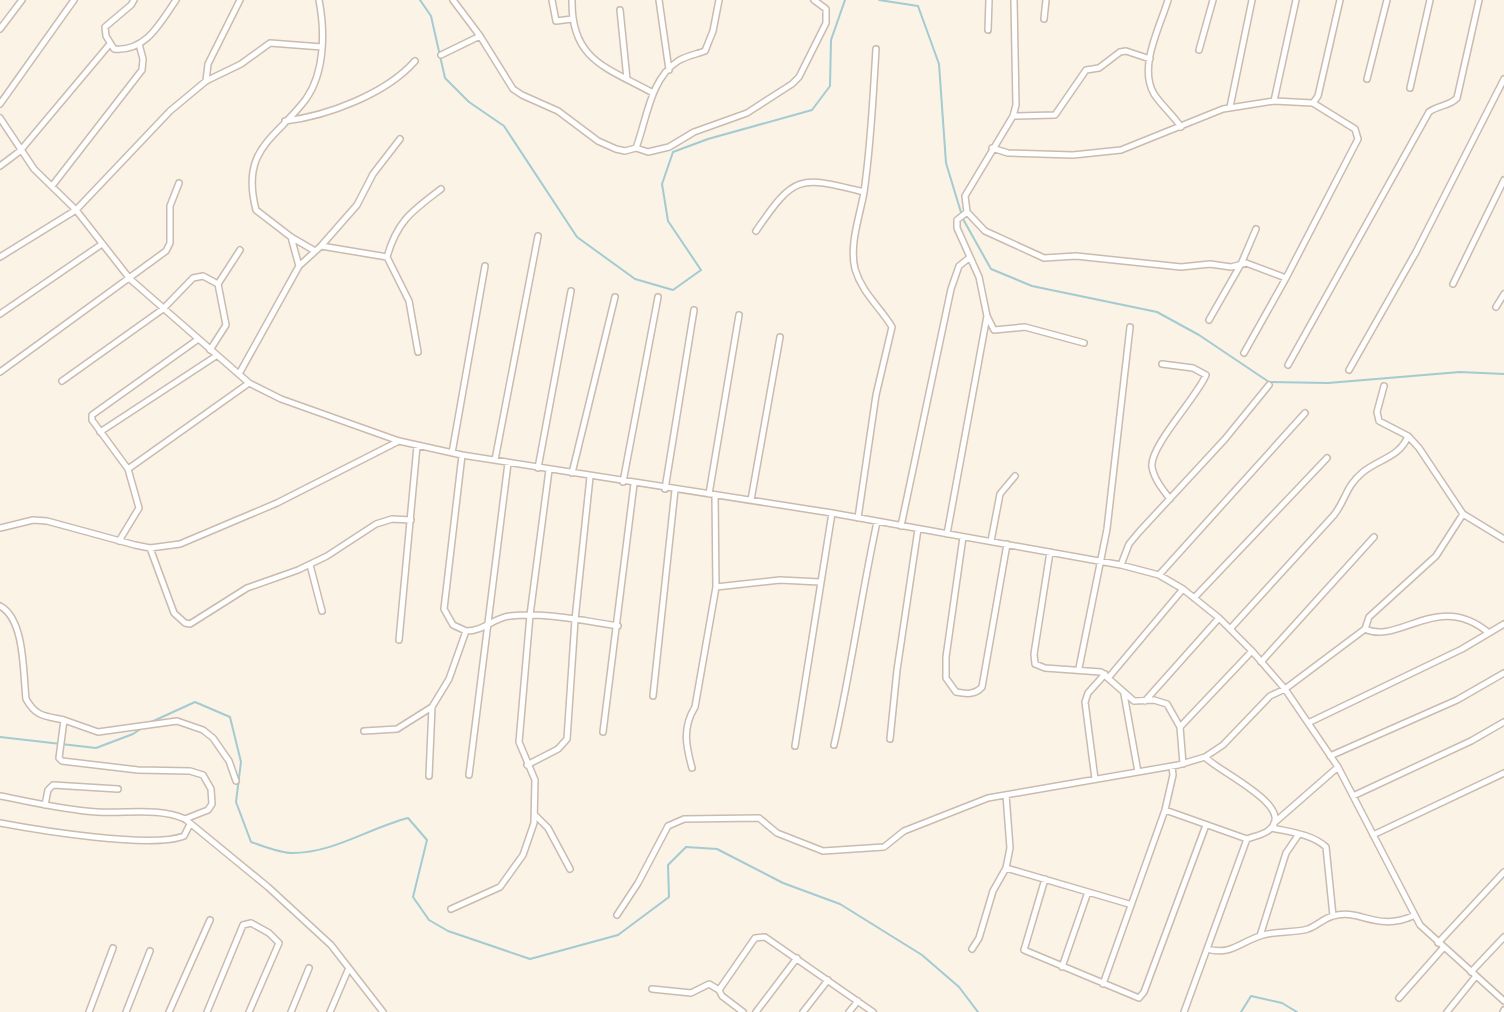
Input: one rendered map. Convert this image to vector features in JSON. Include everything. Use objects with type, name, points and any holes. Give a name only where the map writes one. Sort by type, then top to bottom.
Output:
[{"type":"street","points":[[0,29],[22,0]]},
{"type":"street","points":[[0,104],[74,0]]},
{"type":"street","points":[[109,45],[105,27],[134,0]]},
{"type":"street","points":[[109,45],[121,50],[139,44],[152,35],[176,0]]},
{"type":"street","points":[[206,81],[208,64],[240,0]]},
{"type":"street","points":[[315,251],[291,237],[256,210],[253,199],[259,151],[306,98],[317,75],[322,47],[319,0]]},
{"type":"street","points":[[453,0],[480,36],[513,89],[558,111],[598,141],[625,151],[636,148],[648,152],[669,147],[694,132],[747,113],[800,77],[826,23],[826,9],[814,0]]},
{"type":"street","points":[[552,0],[556,21],[572,20]]},
{"type":"street","points":[[572,0],[572,20],[591,58],[604,69],[653,93]]},
{"type":"street","points":[[659,0],[669,70]]},
{"type":"street","points":[[636,148],[653,93],[669,70],[678,61],[705,51],[713,31],[719,0]]},
{"type":"street","points":[[988,30],[989,0]]},
{"type":"street","points":[[1014,0],[1016,105],[1013,116],[968,187],[965,196],[968,212],[985,231],[1044,258],[1086,257],[1181,267],[1210,264],[1231,267],[1251,263],[1286,278]]},
{"type":"street","points":[[1044,19],[1046,0]]},
{"type":"street","points":[[1168,0],[1150,59],[1149,81],[1153,91],[1181,127]]},
{"type":"street","points":[[1199,50],[1214,0]]},
{"type":"street","points":[[1230,107],[1252,0]]},
{"type":"street","points":[[1274,101],[1296,0]]},
{"type":"street","points":[[1313,103],[1318,96],[1340,0]]},
{"type":"street","points":[[1367,80],[1387,0]]},
{"type":"street","points":[[1410,88],[1430,0]]},
{"type":"street","points":[[1288,365],[1430,112],[1457,98],[1479,0]]},
{"type":"street","points":[[620,10],[627,79]]},
{"type":"street","points":[[441,55],[480,36]]},
{"type":"street","points":[[0,256],[76,210],[170,111],[206,81],[241,64],[270,43],[322,47]]},
{"type":"street","points":[[52,186],[142,69],[143,59],[139,44]]},
{"type":"street","points":[[0,166],[20,151],[109,45]]},
{"type":"street","points":[[858,518],[876,395],[892,327],[868,297],[854,266],[856,230],[864,192],[876,49]]},
{"type":"street","points":[[1013,116],[1054,115],[1082,73],[1099,68],[1120,52],[1126,51],[1150,59]]},
{"type":"street","points":[[285,121],[329,113],[386,85],[404,74],[415,61]]},
{"type":"street","points":[[1349,370],[1416,252],[1504,79]]},
{"type":"street","points":[[992,148],[1008,153],[1094,155],[1121,150],[1230,107],[1274,101],[1313,103],[1355,129],[1359,135],[1286,278],[1244,352]]},
{"type":"street","points":[[0,118],[20,151],[76,210],[130,279],[197,340],[249,383],[281,399],[417,446],[590,477],[832,513],[1100,561],[1159,575],[1183,589],[1219,618],[1285,689],[1338,767],[1413,916],[1438,943],[1504,1001]]},
{"type":"street","points":[[239,374],[299,266],[321,246],[357,205],[372,174],[400,139]]},
{"type":"street","points":[[1453,284],[1504,180]]},
{"type":"street","points":[[756,231],[780,198],[804,183],[819,181],[864,192]]},
{"type":"street","points":[[0,372],[166,251],[170,243],[170,206],[179,183]]},
{"type":"street","points":[[418,352],[406,292],[387,257],[397,228],[406,216],[441,189]]},
{"type":"street","points":[[968,212],[956,224],[979,277],[987,316],[994,330],[1025,327],[1083,343]]},
{"type":"street","points":[[1209,320],[1241,264],[1256,229]]},
{"type":"street","points":[[495,460],[538,236]]},
{"type":"street","points":[[291,237],[299,266]]},
{"type":"street","points":[[0,314],[102,244]]},
{"type":"street","points":[[321,246],[387,257]]},
{"type":"street","points":[[210,350],[226,325],[218,284],[240,250]]},
{"type":"street","points":[[901,526],[955,273],[969,258]]},
{"type":"street","points":[[452,453],[485,266]]},
{"type":"street","points":[[62,381],[163,309],[193,278],[203,276],[218,284]]},
{"type":"street","points":[[538,468],[571,291]]},
{"type":"street","points":[[1496,307],[1504,294]]},
{"type":"street","points":[[572,473],[615,297]]},
{"type":"street","points":[[623,482],[658,297]]},
{"type":"street","points":[[665,489],[694,310]]},
{"type":"street","points":[[692,768],[686,745],[687,721],[695,707],[716,587],[712,495],[739,315]]},
{"type":"street","points":[[947,534],[987,316]]},
{"type":"street","points":[[1079,668],[1100,561],[1119,437],[1130,327]]},
{"type":"street","points":[[751,500],[780,337]]},
{"type":"street","points":[[119,541],[139,507],[128,469],[92,420],[95,412],[197,340]]},
{"type":"street","points":[[100,432],[216,356]]},
{"type":"street","points":[[1162,364],[1193,368],[1206,375],[1162,440],[1152,462],[1155,475],[1170,500]]},
{"type":"street","points":[[128,469],[249,383]]},
{"type":"street","points":[[1121,565],[1134,538],[1170,500],[1269,385]]},
{"type":"street","points":[[1384,386],[1377,417],[1379,421],[1408,436],[1438,475],[1463,514],[1504,538]]},
{"type":"street","points":[[1159,575],[1305,413]]},
{"type":"street","points":[[1230,629],[1334,515],[1342,504],[1347,487],[1365,470],[1394,454],[1408,436]]},
{"type":"street","points":[[0,528],[33,520],[47,521],[150,548],[180,544],[266,508],[399,441]]},
{"type":"street","points":[[399,640],[417,446]]},
{"type":"street","points":[[462,455],[444,609],[453,625],[466,631],[486,628],[500,618],[530,615],[618,626]]},
{"type":"street","points":[[1194,598],[1327,458]]},
{"type":"street","points":[[469,775],[508,463]]},
{"type":"street","points":[[451,909],[500,887],[523,855],[535,815],[535,780],[519,742],[530,615],[549,470]]},
{"type":"street","points":[[991,541],[1000,494],[1015,476]]},
{"type":"street","points":[[527,765],[558,749],[567,739],[575,620],[590,477]]},
{"type":"street","points":[[603,732],[634,484]]},
{"type":"street","points":[[653,696],[675,490]]},
{"type":"street","points":[[795,746],[832,513]]},
{"type":"street","points":[[617,915],[639,883],[668,826],[684,819],[759,818],[777,833],[823,851],[864,850],[884,847],[904,831],[988,798],[1183,764],[1205,757],[1223,745],[1270,696],[1285,689],[1365,629],[1369,617],[1436,556],[1463,514]]},
{"type":"street","points":[[150,548],[174,613],[185,623],[190,624],[247,588],[310,564],[376,524],[392,519],[411,520]]},
{"type":"street","points":[[834,746],[848,687],[863,585],[877,522]]},
{"type":"street","points":[[890,739],[897,670],[918,529]]},
{"type":"street","points":[[963,537],[945,657],[948,682],[956,692],[962,693],[974,693],[982,687],[1007,544]]},
{"type":"street","points":[[1261,662],[1374,537]]},
{"type":"street","points":[[1050,552],[1035,664],[1045,668],[1079,668],[1107,676],[1134,701],[1161,701],[1167,704],[1180,727],[1183,764]]},
{"type":"street","points":[[310,564],[317,600],[322,611]]},
{"type":"street","points":[[716,587],[780,580],[820,582]]},
{"type":"street","points":[[1095,779],[1085,702],[1088,693],[1107,676],[1183,589]]},
{"type":"street","points":[[0,606],[13,615],[18,628],[26,699],[35,713],[98,732],[151,725],[168,720],[186,724],[203,730],[213,738],[229,761],[236,781]]},
{"type":"street","points":[[1365,629],[1381,632],[1445,615],[1472,622],[1489,633]]},
{"type":"street","points":[[1145,701],[1219,618]]},
{"type":"street","points":[[1308,723],[1462,650],[1504,624]]},
{"type":"street","points":[[364,731],[397,729],[432,707],[449,679],[466,631]]},
{"type":"street","points":[[1180,727],[1252,651]]},
{"type":"street","points":[[1330,756],[1457,700],[1504,673]]},
{"type":"street","points":[[1123,691],[1138,772]]},
{"type":"street","points":[[429,776],[432,707]]},
{"type":"street","points":[[63,722],[59,758],[64,762],[197,772],[209,780],[213,804],[208,810],[185,819]]},
{"type":"street","points":[[1353,796],[1471,741],[1504,722]]},
{"type":"street","points":[[1205,757],[1218,769],[1253,790],[1270,805],[1275,813],[1273,825]]},
{"type":"street","points":[[1104,984],[1129,904],[1165,810],[1173,775],[1172,766]]},
{"type":"street","points":[[1184,1012],[1247,839],[1273,825],[1338,767]]},
{"type":"street","points":[[1373,835],[1504,773]]},
{"type":"street","points":[[45,805],[48,790],[53,785],[118,789]]},
{"type":"street","points":[[972,949],[979,938],[993,891],[1006,868],[1010,848],[1006,795]]},
{"type":"street","points":[[0,796],[96,812],[177,815],[185,819],[299,914],[331,945],[383,1012]]},
{"type":"street","points":[[1165,810],[1247,839]]},
{"type":"street","points":[[535,815],[548,828],[570,869]]},
{"type":"street","points":[[0,823],[89,836],[161,839],[184,836],[190,824]]},
{"type":"street","points":[[1045,879],[1024,950],[1131,997],[1142,996],[1206,825]]},
{"type":"street","points":[[1273,825],[1320,842],[1326,847],[1333,916]]},
{"type":"street","points":[[1260,936],[1286,853],[1299,834]]},
{"type":"street","points":[[1006,868],[1129,904]]},
{"type":"street","points":[[1438,943],[1504,872]]},
{"type":"street","points":[[1062,967],[1088,892]]},
{"type":"street","points":[[1207,949],[1227,952],[1260,936],[1308,928],[1333,916],[1345,915],[1386,923],[1399,922],[1413,916]]},
{"type":"street","points":[[169,1012],[210,920]]},
{"type":"street","points":[[207,1012],[243,925],[251,922],[269,933],[279,943],[249,1012]]},
{"type":"street","points":[[1447,1012],[1504,936]]},
{"type":"street","points":[[720,990],[755,938],[765,937],[873,1012]]},
{"type":"street","points":[[1399,998],[1444,947]]},
{"type":"street","points":[[89,1012],[113,948]]},
{"type":"street","points":[[126,1012],[150,951]]},
{"type":"street","points":[[756,1012],[797,958]]},
{"type":"street","points":[[291,1012],[309,968]]},
{"type":"street","points":[[330,1012],[348,969]]},
{"type":"street","points":[[803,1012],[828,980]]},
{"type":"street","points":[[652,989],[691,993],[709,984],[720,990],[722,996],[743,1012]]},
{"type":"street","points":[[849,1012],[858,1000]]},
{"type":"street","points":[[375,1012],[379,1005]]},
{"type":"waterway","points":[[420,0],[431,16],[445,78],[469,102],[504,126],[577,237],[635,279],[673,290],[701,270],[668,221],[662,184],[673,152],[708,139],[812,110],[830,86],[831,40],[845,0]]},
{"type":"waterway","points":[[879,0],[918,6],[939,64],[946,163],[963,219],[991,269],[1032,286],[1157,312],[1199,335],[1269,382],[1328,383],[1460,372],[1504,374]]},
{"type":"waterway","points":[[149,723],[195,702],[230,717],[241,762],[236,802],[251,842],[282,852],[307,852],[337,845],[408,818],[427,840],[413,897],[429,920],[448,931],[530,959],[618,935],[669,897],[668,865],[686,847],[717,849],[783,883],[840,904],[922,955],[959,987],[978,1012]]},
{"type":"waterway","points":[[0,737],[96,748],[133,734],[142,728]]},
{"type":"waterway","points":[[1241,1012],[1251,996],[1282,1003],[1297,1012]]}]
